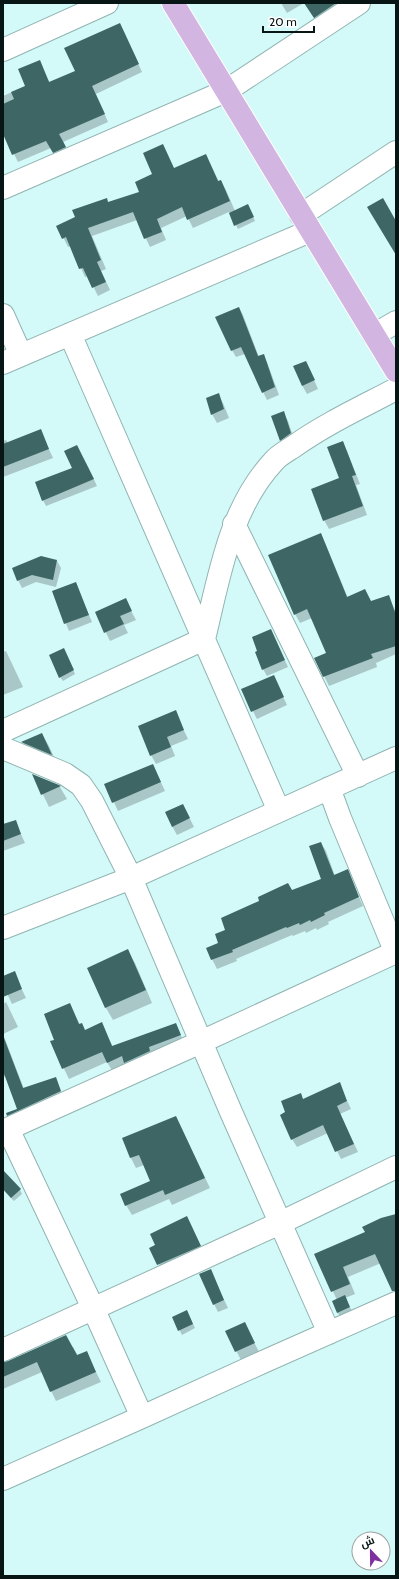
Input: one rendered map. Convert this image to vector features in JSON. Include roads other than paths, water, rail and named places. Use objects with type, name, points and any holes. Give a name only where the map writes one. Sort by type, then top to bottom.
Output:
[{"type":"main road","points":[[173,3],[396,371]]},
{"type":"street","points":[[3,50],[107,3]]},
{"type":"street","points":[[3,188],[226,91],[359,3]]},
{"type":"street","points":[[3,315],[12,359],[70,334],[306,223],[396,152]]},
{"type":"street","points":[[374,336],[396,322]]},
{"type":"street","points":[[70,334],[279,811]]},
{"type":"street","points":[[204,639],[234,524],[249,493],[274,460],[305,438],[396,389]]},
{"type":"street","points":[[234,524],[358,776]]},
{"type":"street","points":[[3,731],[204,639]]},
{"type":"street","points":[[3,748],[65,774],[81,785],[92,801],[131,878],[201,1042],[329,1333]]},
{"type":"street","points":[[3,928],[131,878],[396,758]]},
{"type":"street","points":[[142,1417],[93,1308],[6,1130],[396,952],[329,788]]},
{"type":"street","points":[[3,1350],[280,1223],[396,1167]]},
{"type":"street","points":[[3,1479],[396,1303]]}]
